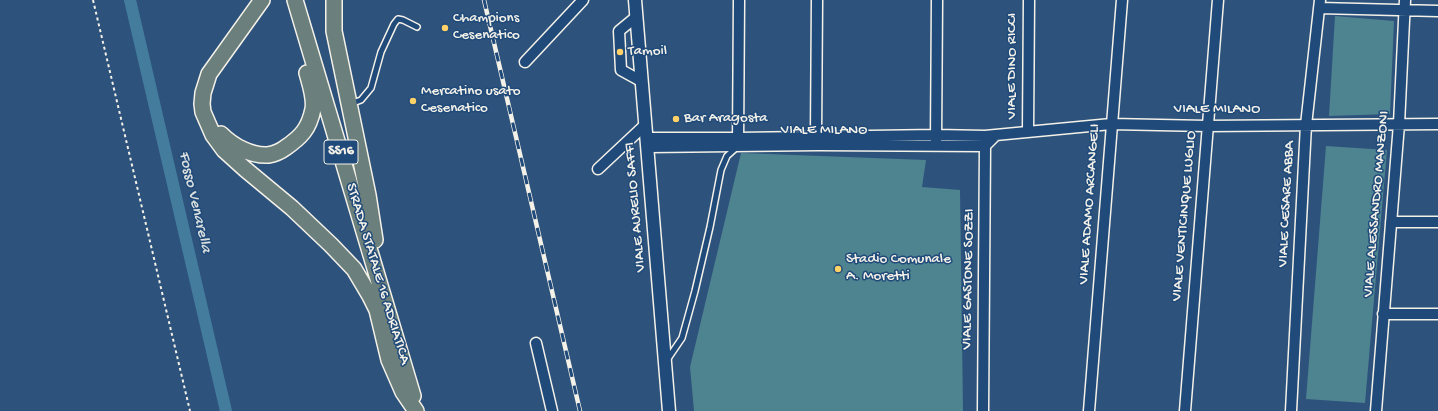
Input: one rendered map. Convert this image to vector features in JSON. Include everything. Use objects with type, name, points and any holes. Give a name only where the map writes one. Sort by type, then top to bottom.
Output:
[{"type":"main road","points":[[262,0],[209,74],[203,93],[203,112],[213,135],[224,150],[292,208],[354,269],[377,310],[389,360],[403,392],[417,411]]},
{"type":"main road","points":[[203,112],[212,124],[235,146],[257,154],[269,155],[275,153],[299,139],[310,123],[313,108],[312,89],[291,18],[292,0]]},
{"type":"main road","name":"STRADA STATALE 16 ADRIATICA","points":[[295,0],[417,411]]},
{"type":"main road","points":[[334,0],[334,31],[368,195],[386,304]]},
{"type":"street","points":[[525,62],[583,0]]},
{"type":"street","name":"VIALE AURELIO SAFFI","points":[[635,0],[670,411]]},
{"type":"street","points":[[738,143],[739,0]]},
{"type":"street","points":[[817,0],[817,141]]},
{"type":"street","points":[[936,146],[937,0]]},
{"type":"street","name":"VIALE DINO RICCI","points":[[1028,131],[1029,0]]},
{"type":"street","name":"VIALE ADAMO ARCANGELI","points":[[1089,411],[1122,0]]},
{"type":"street","name":"VIALE VENTICINQUE LUGLIO","points":[[1185,411],[1218,0]]},
{"type":"street","points":[[1319,4],[1405,5],[1438,11]]},
{"type":"street","name":"VIALE CESARE ABBA","points":[[1291,411],[1306,125],[1319,4]]},
{"type":"street","name":"VIALE ALESSANDRO MANZONI","points":[[1376,411],[1399,124],[1405,5]]},
{"type":"street","points":[[636,17],[619,31],[621,70],[642,81]]},
{"type":"street","name":"VIALE MILANO","points":[[647,143],[817,141],[936,135],[984,136],[1111,124],[1207,126],[1438,124]]},
{"type":"street","points":[[598,169],[645,126]]},
{"type":"street","points":[[985,146],[996,135]]},
{"type":"street","name":"VIALE MILANO","points":[[817,141],[936,146],[985,146]]},
{"type":"street","name":"VIALE GASTONE SOZZI","points":[[982,411],[985,146]]},
{"type":"street","points":[[1391,222],[1438,222]]},
{"type":"street","points":[[1383,314],[1438,314]]},
{"type":"street","points":[[536,343],[552,411]]},
{"type":"lane","points":[[350,104],[361,100],[370,88],[381,52],[394,24],[398,19],[417,27]]},
{"type":"lane","points":[[665,362],[682,338],[697,284],[721,170],[727,156],[738,143]]},
{"type":"path","points":[[93,0],[190,411]]},
{"type":"green space","points":[[1335,16],[1394,21],[1390,114],[1329,116]]},
{"type":"green space","points":[[1326,146],[1387,150],[1365,403],[1306,399]]},
{"type":"green space","name":"Stadio Comunale A. Moretti","points":[[741,153],[926,160],[922,187],[960,190],[963,411],[694,411],[690,367]]},
{"type":"waterway","name":"Fosso Venarella","points":[[130,0],[226,411]]},
{"type":"railway","points":[[484,0],[580,411]]},
{"type":"place","name":"Champions Cesenatico","points":[[445,28]]},
{"type":"place","name":"Tamoil","points":[[620,52]]},
{"type":"place","name":"Mercatino usato Cesenatico","points":[[413,101]]},
{"type":"place","name":"Bar Aragosta","points":[[676,119]]},
{"type":"place","name":"Stadio Comunale A. Moretti","points":[[838,269]]}]
